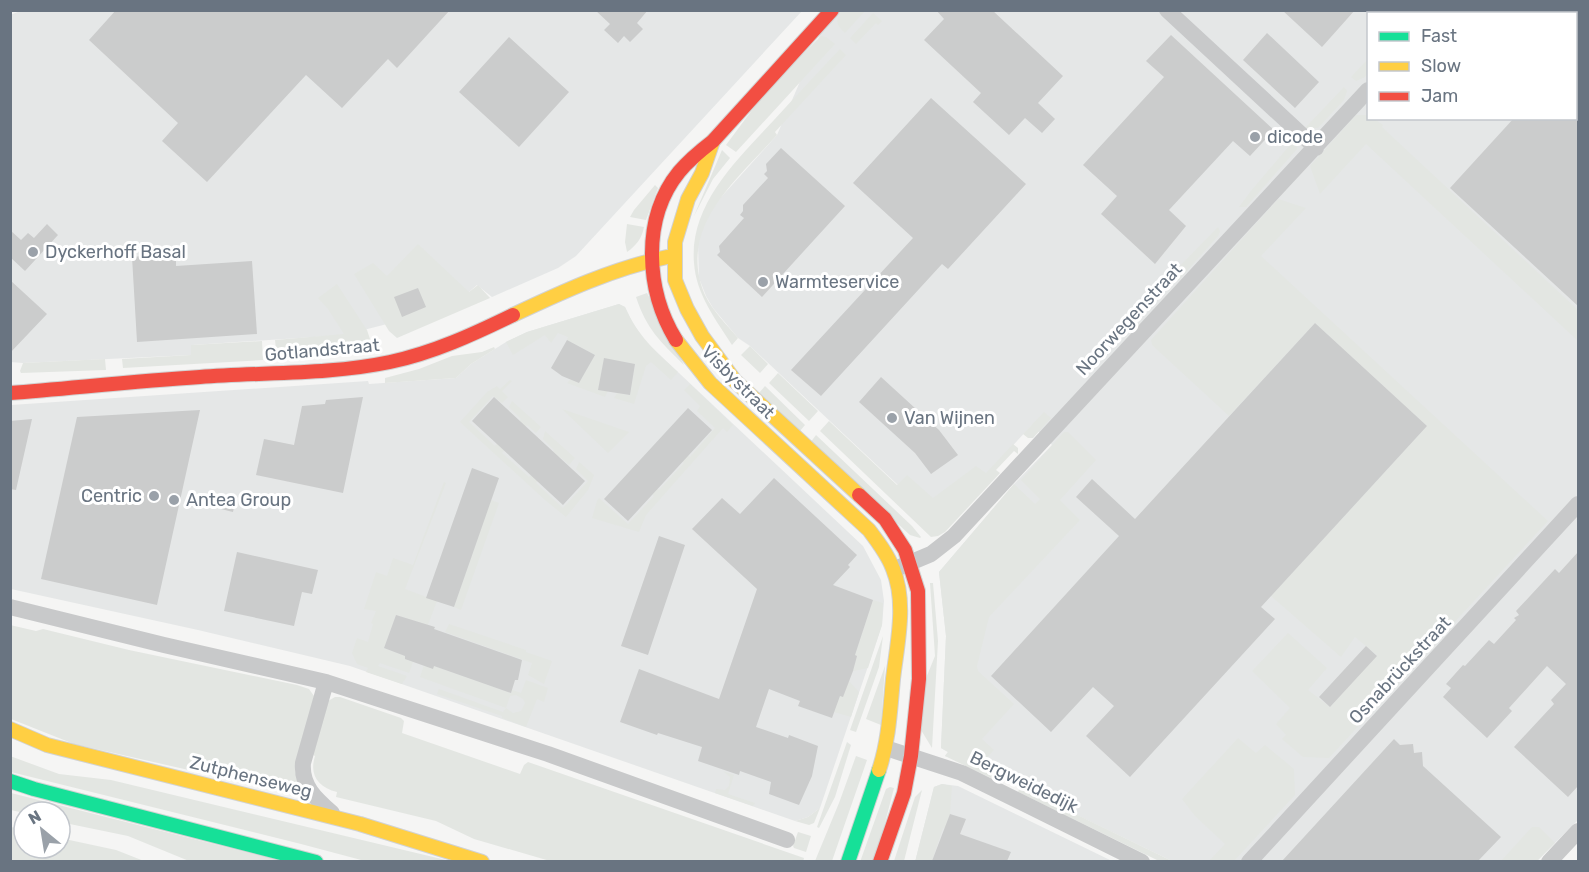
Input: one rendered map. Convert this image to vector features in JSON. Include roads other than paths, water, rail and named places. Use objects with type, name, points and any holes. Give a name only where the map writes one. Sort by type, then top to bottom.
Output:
[{"type":"street","points":[[713,141],[832,10]]},
{"type":"street","points":[[1167,10],[1316,148]]},
{"type":"street","name":"Noorwegenstraat","points":[[894,570],[931,554],[954,536],[1367,91]]},
{"type":"street","name":"Visbystraat","points":[[713,141],[702,173],[688,199],[677,229],[674,256],[675,280],[687,309],[718,360],[746,391],[885,519],[898,538],[910,563]]},
{"type":"street","name":"Visbystraat","points":[[713,141],[697,150],[673,179],[664,196],[655,224],[652,259],[654,287],[663,313],[674,338],[689,360],[710,383],[869,530],[884,549],[894,570]]},
{"type":"street","name":"Gotlandstraat","points":[[10,393],[228,375],[345,370],[393,362],[431,351],[583,283],[652,259],[674,256]]},
{"type":"street","name":"Gotlandstraat","points":[[10,387],[62,388]]},
{"type":"street","name":"Osnabrückstraat","points":[[1249,861],[1578,504]]},
{"type":"street","points":[[880,861],[904,793],[918,707],[920,648],[918,591],[910,563]]},
{"type":"street","points":[[848,861],[886,748],[900,620],[899,591],[894,570]]},
{"type":"street","points":[[10,607],[326,682],[549,754],[787,840]]},
{"type":"street","name":"Zutphenseweg","points":[[326,682],[302,772],[306,786],[337,818]]},
{"type":"street","name":"Zutphenseweg","points":[[10,729],[47,746],[337,818]]},
{"type":"street","name":"Bergweidedijk","points":[[886,748],[962,773],[1142,861]]},
{"type":"street","points":[[10,781],[316,861]]},
{"type":"street","points":[[337,818],[482,861]]},
{"type":"street","points":[[1549,861],[1578,831]]},
{"type":"place","name":"dicode","points":[[1255,137]]},
{"type":"place","name":"Dyckerhoff Basal","points":[[33,252]]},
{"type":"place","name":"Warmteservice","points":[[763,282]]},
{"type":"place","name":"Van Wijnen","points":[[892,418]]},
{"type":"place","name":"Centric","points":[[154,496]]},
{"type":"place","name":"Antea Group","points":[[174,500]]}]
